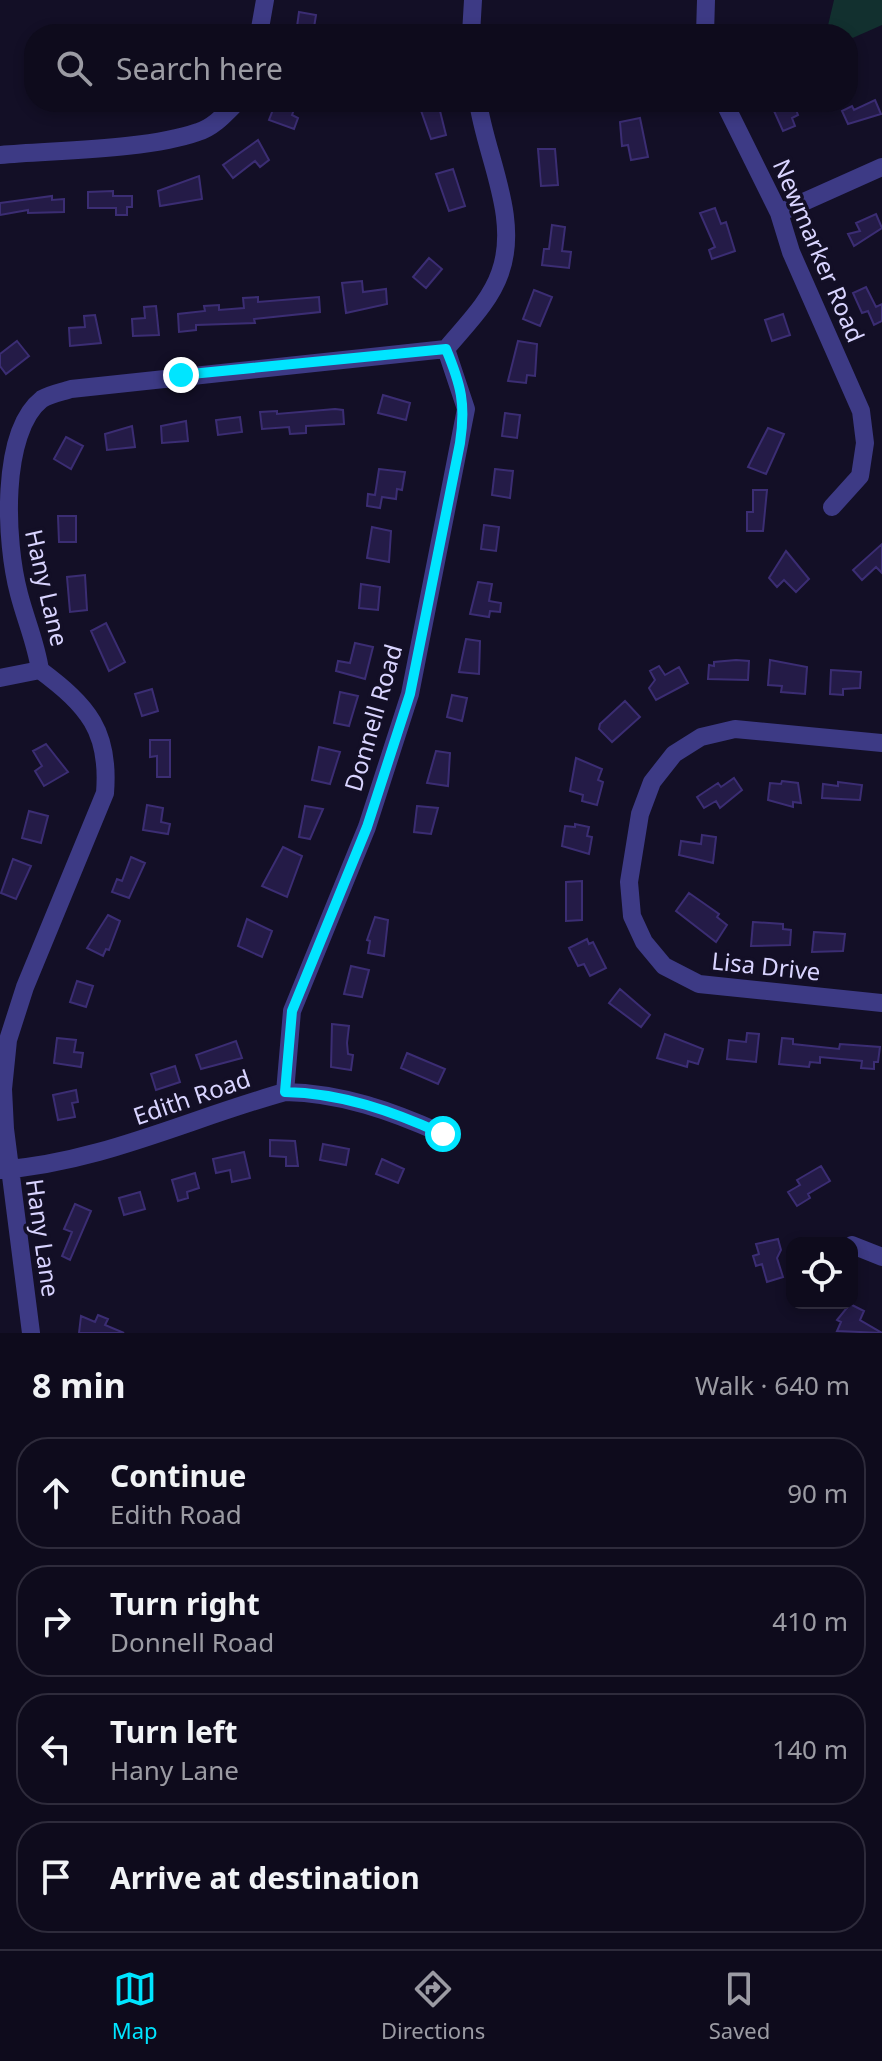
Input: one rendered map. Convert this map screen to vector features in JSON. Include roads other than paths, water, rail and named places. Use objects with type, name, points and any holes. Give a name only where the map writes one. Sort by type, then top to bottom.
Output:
[{"type":"street","points":[[261,24],[265,0]]},
{"type":"street","points":[[472,24],[473,0]]},
{"type":"street","points":[[705,24],[706,0]]},
{"type":"street","points":[[0,155],[158,141],[198,132],[217,123],[227,112]]},
{"type":"street","points":[[446,349],[485,302],[500,273],[505,247],[506,222],[480,112]]},
{"type":"street","name":"Newmarker Road","points":[[729,112],[779,213],[791,252],[861,411],[865,443],[860,476],[832,507]]},
{"type":"street","points":[[779,213],[882,167]]},
{"type":"street","name":"Hany Lane","points":[[31,1333],[4,1170],[3,1089],[8,1040],[25,987],[105,793],[107,765],[103,740],[89,715],[73,694],[40,670],[36,639],[19,596],[12,563],[5,471],[9,444],[21,419],[41,399],[71,389],[446,349]]},
{"type":"street","name":"Donnell Road","points":[[285,1092],[292,1011],[367,827],[410,694],[466,409],[446,349]]},
{"type":"street","points":[[0,678],[40,670]]},
{"type":"street","name":"Lisa Drive","points":[[882,743],[735,729],[701,737],[674,754],[652,782],[640,814],[629,882],[632,916],[644,942],[664,966],[699,984],[882,1003]]},
{"type":"street","name":"Edith Road","points":[[4,1170],[83,1158],[126,1147],[285,1092],[312,1093],[394,1112],[443,1134]]},
{"type":"street","points":[[858,1248],[882,1257]]}]
